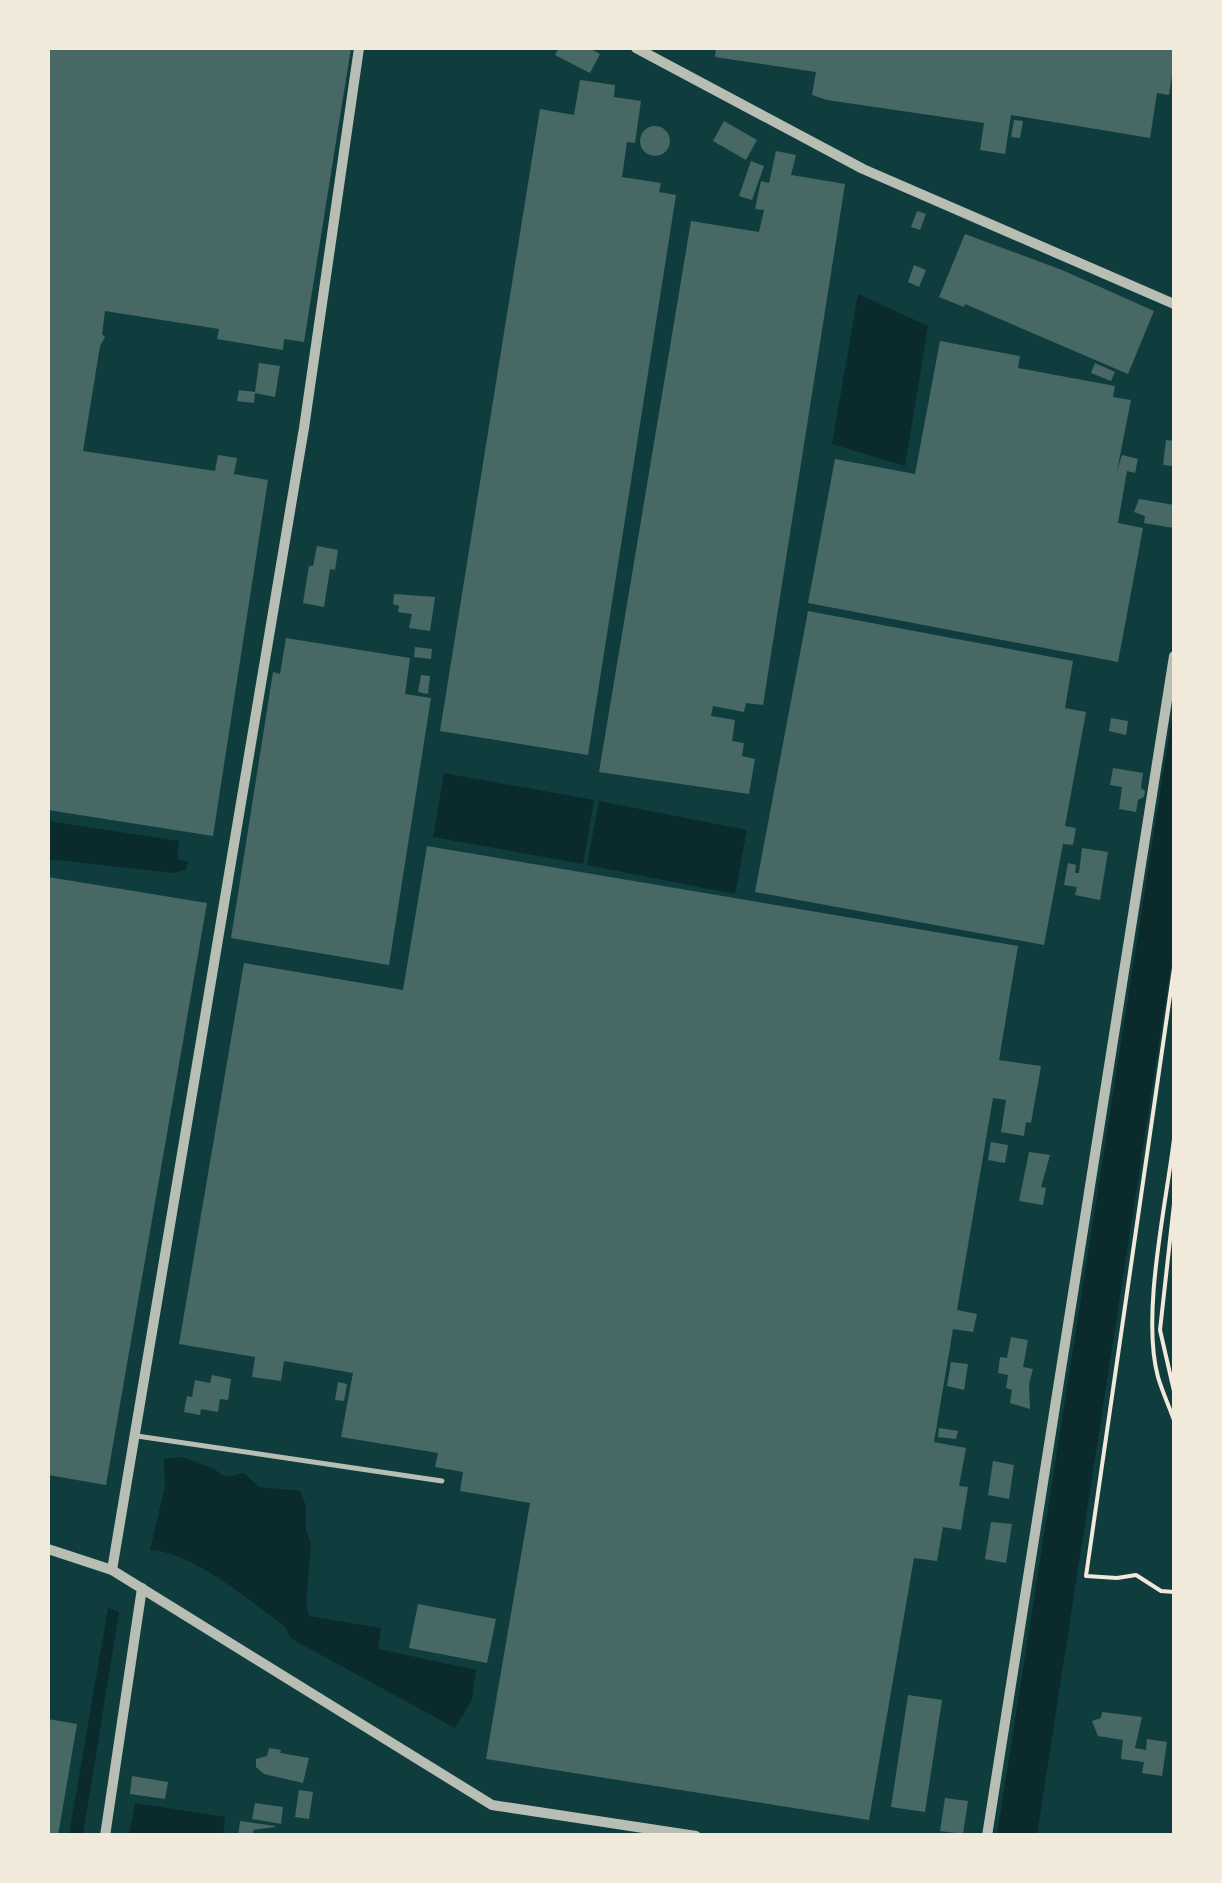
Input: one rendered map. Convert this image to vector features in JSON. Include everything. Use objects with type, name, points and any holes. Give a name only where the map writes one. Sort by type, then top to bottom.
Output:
[{"type":"street","points":[[112,1570],[304,428],[359,48]]},
{"type":"street","points":[[636,48],[863,169],[1174,304]]},
{"type":"street","points":[[987,1836],[1174,656]]},
{"type":"street","points":[[48,1549],[112,1570],[492,1806],[696,1836]]},
{"type":"street","points":[[105,1836],[142,1588]]},
{"type":"lane","points":[[134,1436],[442,1481]]},
{"type":"path","points":[[1174,968],[1086,1576],[1117,1578],[1136,1574],[1160,1591],[1174,1592]]},
{"type":"path","points":[[1174,1139],[1152,1324],[1158,1376],[1174,1420]]},
{"type":"path","points":[[1174,1204],[1160,1330],[1174,1391]]},
{"type":"water","points":[[858,294],[928,326],[905,466],[832,444]]},
{"type":"water","points":[[1174,704],[1174,946],[1037,1835],[997,1835]]},
{"type":"water","points":[[444,773],[594,800],[583,864],[433,837]]},
{"type":"water","points":[[599,801],[747,830],[735,894],[587,865]]},
{"type":"water","points":[[48,821],[179,841],[177,859],[188,862],[186,870],[173,873],[48,859]]},
{"type":"water","points":[[182,1457],[226,1477],[244,1473],[259,1487],[300,1491],[311,1544],[306,1605],[309,1616],[381,1628],[378,1649],[476,1670],[472,1700],[455,1728],[290,1638],[285,1626],[203,1569],[185,1559],[150,1550],[165,1486],[164,1459]]},
{"type":"water","points":[[108,1608],[119,1612],[83,1835],[69,1835]]},
{"type":"water","points":[[135,1803],[225,1817],[223,1835],[129,1835]]},
{"type":"building","points":[[48,48],[351,48],[304,342],[284,339],[283,350],[217,339],[219,329],[105,311],[105,337],[100,346],[83,451],[215,471],[218,455],[237,458],[234,474],[268,480],[213,836],[48,810]]},
{"type":"building","points":[[559,48],[589,48],[600,54],[590,73],[555,55]]},
{"type":"building","points":[[716,48],[1174,48],[1174,63],[1169,95],[1157,93],[1150,138],[1011,115],[1005,154],[980,150],[984,123],[827,100],[812,95],[816,72],[715,57]]},
{"type":"building","points":[[580,80],[615,85],[614,97],[641,101],[635,143],[627,142],[622,177],[661,183],[659,192],[676,195],[588,755],[440,731],[540,109],[574,115]]},
{"type":"building","points":[[1014,120],[1023,121],[1020,138],[1011,137]]},
{"type":"building","points":[[724,121],[757,140],[746,160],[713,141]]},
{"type":"building","points":[[655,126],[666,130],[670,141],[666,152],[655,156],[644,152],[640,141],[644,130]]},
{"type":"building","points":[[776,151],[796,155],[791,175],[845,184],[763,705],[746,703],[744,712],[713,706],[711,716],[735,720],[732,741],[744,743],[742,756],[755,759],[749,794],[599,772],[691,221],[759,232],[764,210],[755,209],[761,181],[769,183]]},
{"type":"building","points":[[751,161],[764,166],[752,200],[739,196]]},
{"type":"building","points":[[917,211],[926,214],[920,230],[911,227]]},
{"type":"building","points":[[965,234],[1062,270],[1154,311],[1128,374],[965,304],[964,307],[939,297]]},
{"type":"building","points":[[914,265],[926,270],[919,287],[908,282]]},
{"type":"building","points":[[940,341],[1020,356],[1018,368],[1115,386],[1113,397],[1131,400],[1117,471],[1122,455],[1138,459],[1135,473],[1127,471],[1118,523],[1143,528],[1118,662],[808,603],[835,459],[915,474]]},
{"type":"building","points":[[259,363],[280,366],[275,397],[255,393],[254,403],[237,401],[239,390],[255,392]]},
{"type":"building","points":[[1095,363],[1115,372],[1111,381],[1091,373]]},
{"type":"building","points":[[1166,440],[1174,441],[1173,466],[1163,465]]},
{"type":"building","points":[[1139,499],[1174,505],[1174,528],[1144,523],[1145,516],[1134,512]]},
{"type":"building","points":[[317,546],[338,550],[335,570],[330,569],[324,607],[303,603]]},
{"type":"building","points":[[394,594],[435,597],[430,631],[409,628],[412,614],[398,612],[399,606],[393,604]]},
{"type":"building","points":[[808,611],[1073,661],[1065,708],[1086,712],[1065,826],[1076,828],[1073,845],[1063,844],[1044,945],[755,892]]},
{"type":"building","points":[[286,638],[410,658],[405,694],[431,698],[389,965],[231,938],[273,672],[280,674]]},
{"type":"building","points":[[415,647],[432,649],[431,659],[414,657]]},
{"type":"building","points":[[421,675],[430,676],[428,694],[418,692]]},
{"type":"building","points":[[1111,718],[1128,721],[1126,735],[1109,731]]},
{"type":"building","points":[[1113,768],[1143,773],[1144,797],[1138,800],[1136,812],[1119,809],[1122,787],[1110,785]]},
{"type":"building","points":[[427,846],[1018,946],[999,1060],[1041,1066],[1031,1123],[1026,1122],[1024,1136],[1001,1132],[1006,1100],[993,1098],[957,1310],[977,1314],[973,1332],[953,1329],[934,1442],[966,1448],[959,1486],[968,1487],[961,1530],[943,1527],[937,1561],[914,1558],[869,1820],[486,1759],[530,1503],[460,1491],[463,1472],[435,1467],[438,1453],[341,1437],[353,1373],[284,1361],[281,1381],[252,1377],[255,1357],[179,1344],[244,963],[403,990]]},
{"type":"building","points":[[1082,848],[1108,852],[1100,900],[1075,895],[1077,887],[1064,885],[1068,863],[1076,865],[1075,873],[1079,873]]},
{"type":"building","points":[[48,877],[207,903],[106,1485],[48,1475]]},
{"type":"building","points":[[991,1142],[1008,1145],[1005,1163],[988,1160]]},
{"type":"building","points":[[1029,1152],[1050,1155],[1041,1187],[1046,1188],[1043,1205],[1019,1201]]},
{"type":"building","points":[[1011,1337],[1028,1340],[1023,1367],[1033,1369],[1030,1409],[1010,1403],[1008,1375],[998,1373],[1000,1357],[1007,1358]]},
{"type":"building","points":[[951,1362],[968,1364],[964,1390],[947,1386]]},
{"type":"building","points":[[212,1375],[231,1379],[228,1400],[220,1399],[218,1412],[184,1412],[195,1380],[210,1383]]},
{"type":"building","points":[[338,1382],[347,1384],[344,1401],[335,1400]]},
{"type":"building","points":[[939,1428],[958,1431],[956,1439],[938,1437]]},
{"type":"building","points":[[993,1461],[1014,1465],[1009,1499],[988,1495]]},
{"type":"building","points":[[991,1522],[1012,1524],[1006,1563],[985,1559]]},
{"type":"building","points":[[418,1604],[496,1619],[487,1663],[409,1648]]},
{"type":"building","points":[[908,1695],[942,1700],[925,1812],[891,1807]]},
{"type":"building","points":[[1102,1712],[1142,1717],[1135,1748],[1146,1750],[1147,1739],[1167,1742],[1162,1776],[1142,1773],[1144,1762],[1121,1759],[1123,1740],[1098,1736],[1092,1721],[1101,1718]]},
{"type":"building","points":[[48,1719],[77,1724],[58,1836],[48,1836]]},
{"type":"building","points":[[269,1748],[309,1758],[303,1783],[264,1774],[256,1767],[256,1759],[267,1756]]},
{"type":"building","points":[[132,1776],[168,1782],[165,1799],[130,1794]]},
{"type":"building","points":[[299,1790],[313,1792],[309,1819],[295,1817]]},
{"type":"building","points":[[945,1798],[968,1801],[963,1834],[940,1831]]},
{"type":"building","points":[[255,1803],[283,1807],[281,1824],[252,1819]]},
{"type":"building","points":[[240,1821],[275,1827],[253,1830],[254,1836],[238,1836]]}]
